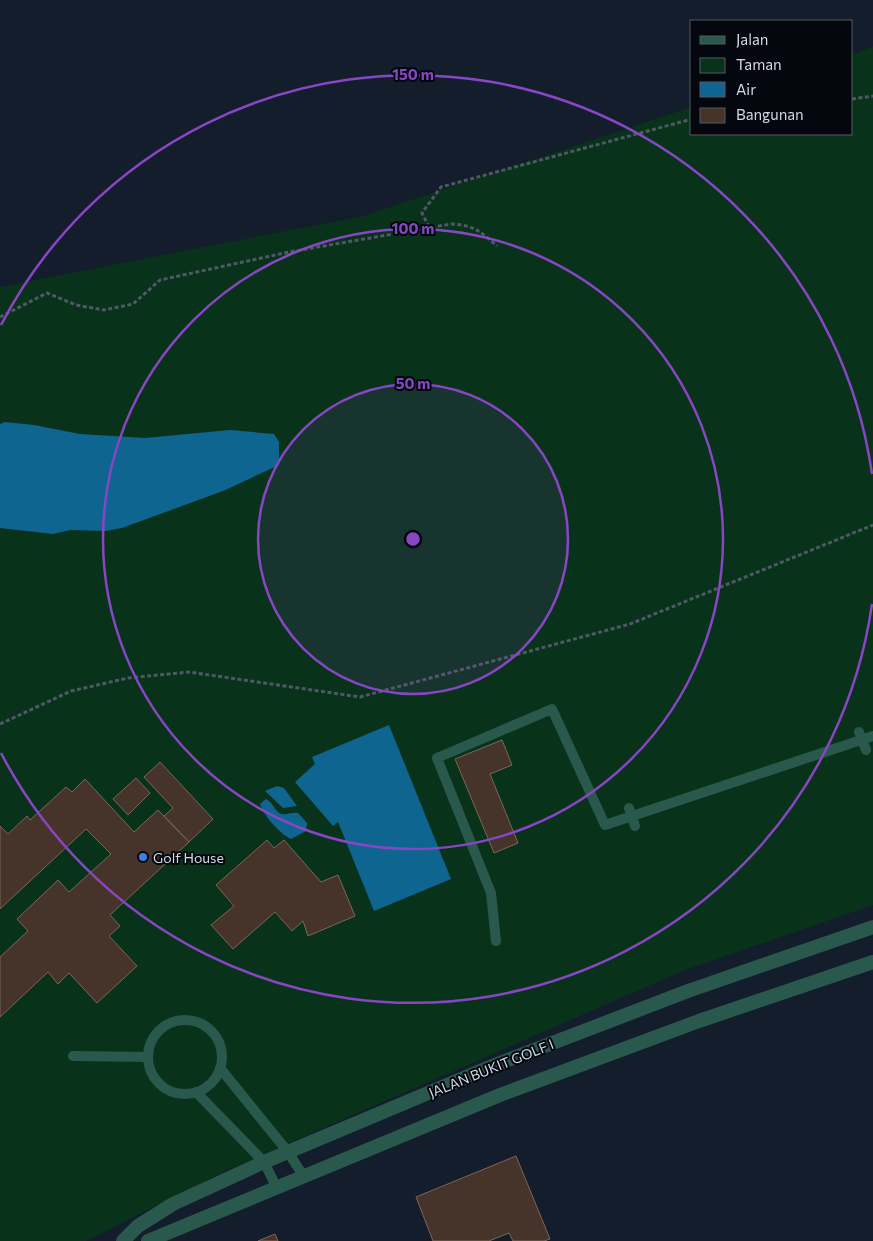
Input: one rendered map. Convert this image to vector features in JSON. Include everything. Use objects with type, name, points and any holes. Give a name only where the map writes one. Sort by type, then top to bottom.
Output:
[{"type":"street","name":"JALAN BUKIT GOLF I","points":[[123,1241],[138,1226],[173,1204],[264,1162],[490,1067],[679,994],[873,927]]},
{"type":"street","name":"JALAN BUKIT GOLF I","points":[[148,1241],[500,1095],[699,1021],[873,962]]},
{"type":"lane","points":[[496,941],[491,893],[437,758],[552,709],[605,825],[630,812],[860,736],[873,736]]},
{"type":"lane","points":[[860,736],[866,750]]},
{"type":"lane","points":[[630,812],[635,826]]},
{"type":"lane","points":[[174,1022],[197,1022],[211,1032],[220,1046],[222,1057],[220,1068],[206,1087],[196,1092],[173,1092],[163,1087],[150,1068],[148,1057],[150,1045],[164,1027],[174,1022]]},
{"type":"lane","points":[[73,1056],[148,1057]]},
{"type":"lane","points":[[220,1068],[288,1152],[304,1176]]},
{"type":"lane","points":[[196,1092],[264,1162],[278,1188]]},
{"type":"path","points":[[853,98],[873,96]]},
{"type":"path","points":[[430,227],[422,213],[442,188],[690,120]]},
{"type":"path","points":[[0,317],[46,293],[76,304],[104,310],[133,304],[160,280],[289,252],[451,224],[467,224],[478,230],[497,246]]},
{"type":"path","points":[[0,724],[71,691],[128,678],[189,672],[360,697],[630,624],[873,524]]},
{"type":"green space","points":[[873,47],[873,905],[685,970],[225,1171],[86,1241],[0,1241],[0,287],[363,216],[690,108],[690,135],[853,135],[853,54]]},
{"type":"water","points":[[5,422],[34,425],[80,434],[145,438],[230,430],[274,434],[279,442],[279,465],[223,491],[122,528],[106,531],[70,530],[53,534],[0,528],[0,424]]},
{"type":"water","points":[[389,725],[451,879],[374,911],[338,822],[333,826],[295,782],[315,764],[312,757]]},
{"type":"water","points":[[277,786],[284,788],[297,806],[283,808],[265,791]]},
{"type":"water","points":[[266,799],[281,814],[298,813],[307,823],[306,831],[291,839],[277,829],[260,804]]},
{"type":"building","points":[[502,740],[512,765],[490,774],[518,843],[494,853],[455,759]]},
{"type":"building","points":[[160,762],[213,819],[189,842],[164,816],[173,808],[144,777]]},
{"type":"building","points":[[136,778],[150,793],[128,815],[113,799]]},
{"type":"building","points":[[85,779],[134,832],[158,810],[189,842],[110,915],[120,926],[109,936],[137,966],[97,1003],[69,973],[58,984],[48,972],[0,1017],[0,957],[28,931],[17,919],[58,880],[69,892],[111,854],[86,829],[0,909],[0,826],[8,834],[27,816],[30,820],[66,787],[72,792]]},
{"type":"building","points":[[267,840],[274,848],[284,840],[321,882],[338,875],[355,916],[308,936],[303,921],[292,931],[275,912],[233,949],[211,925],[234,906],[216,885]]},
{"type":"building","points":[[516,1156],[550,1239],[544,1241],[513,1241],[509,1233],[489,1241],[433,1241],[416,1197]]},
{"type":"building","points":[[275,1234],[278,1241],[258,1241]]},
{"type":"place","name":"Golf House","points":[[143,857]]}]
